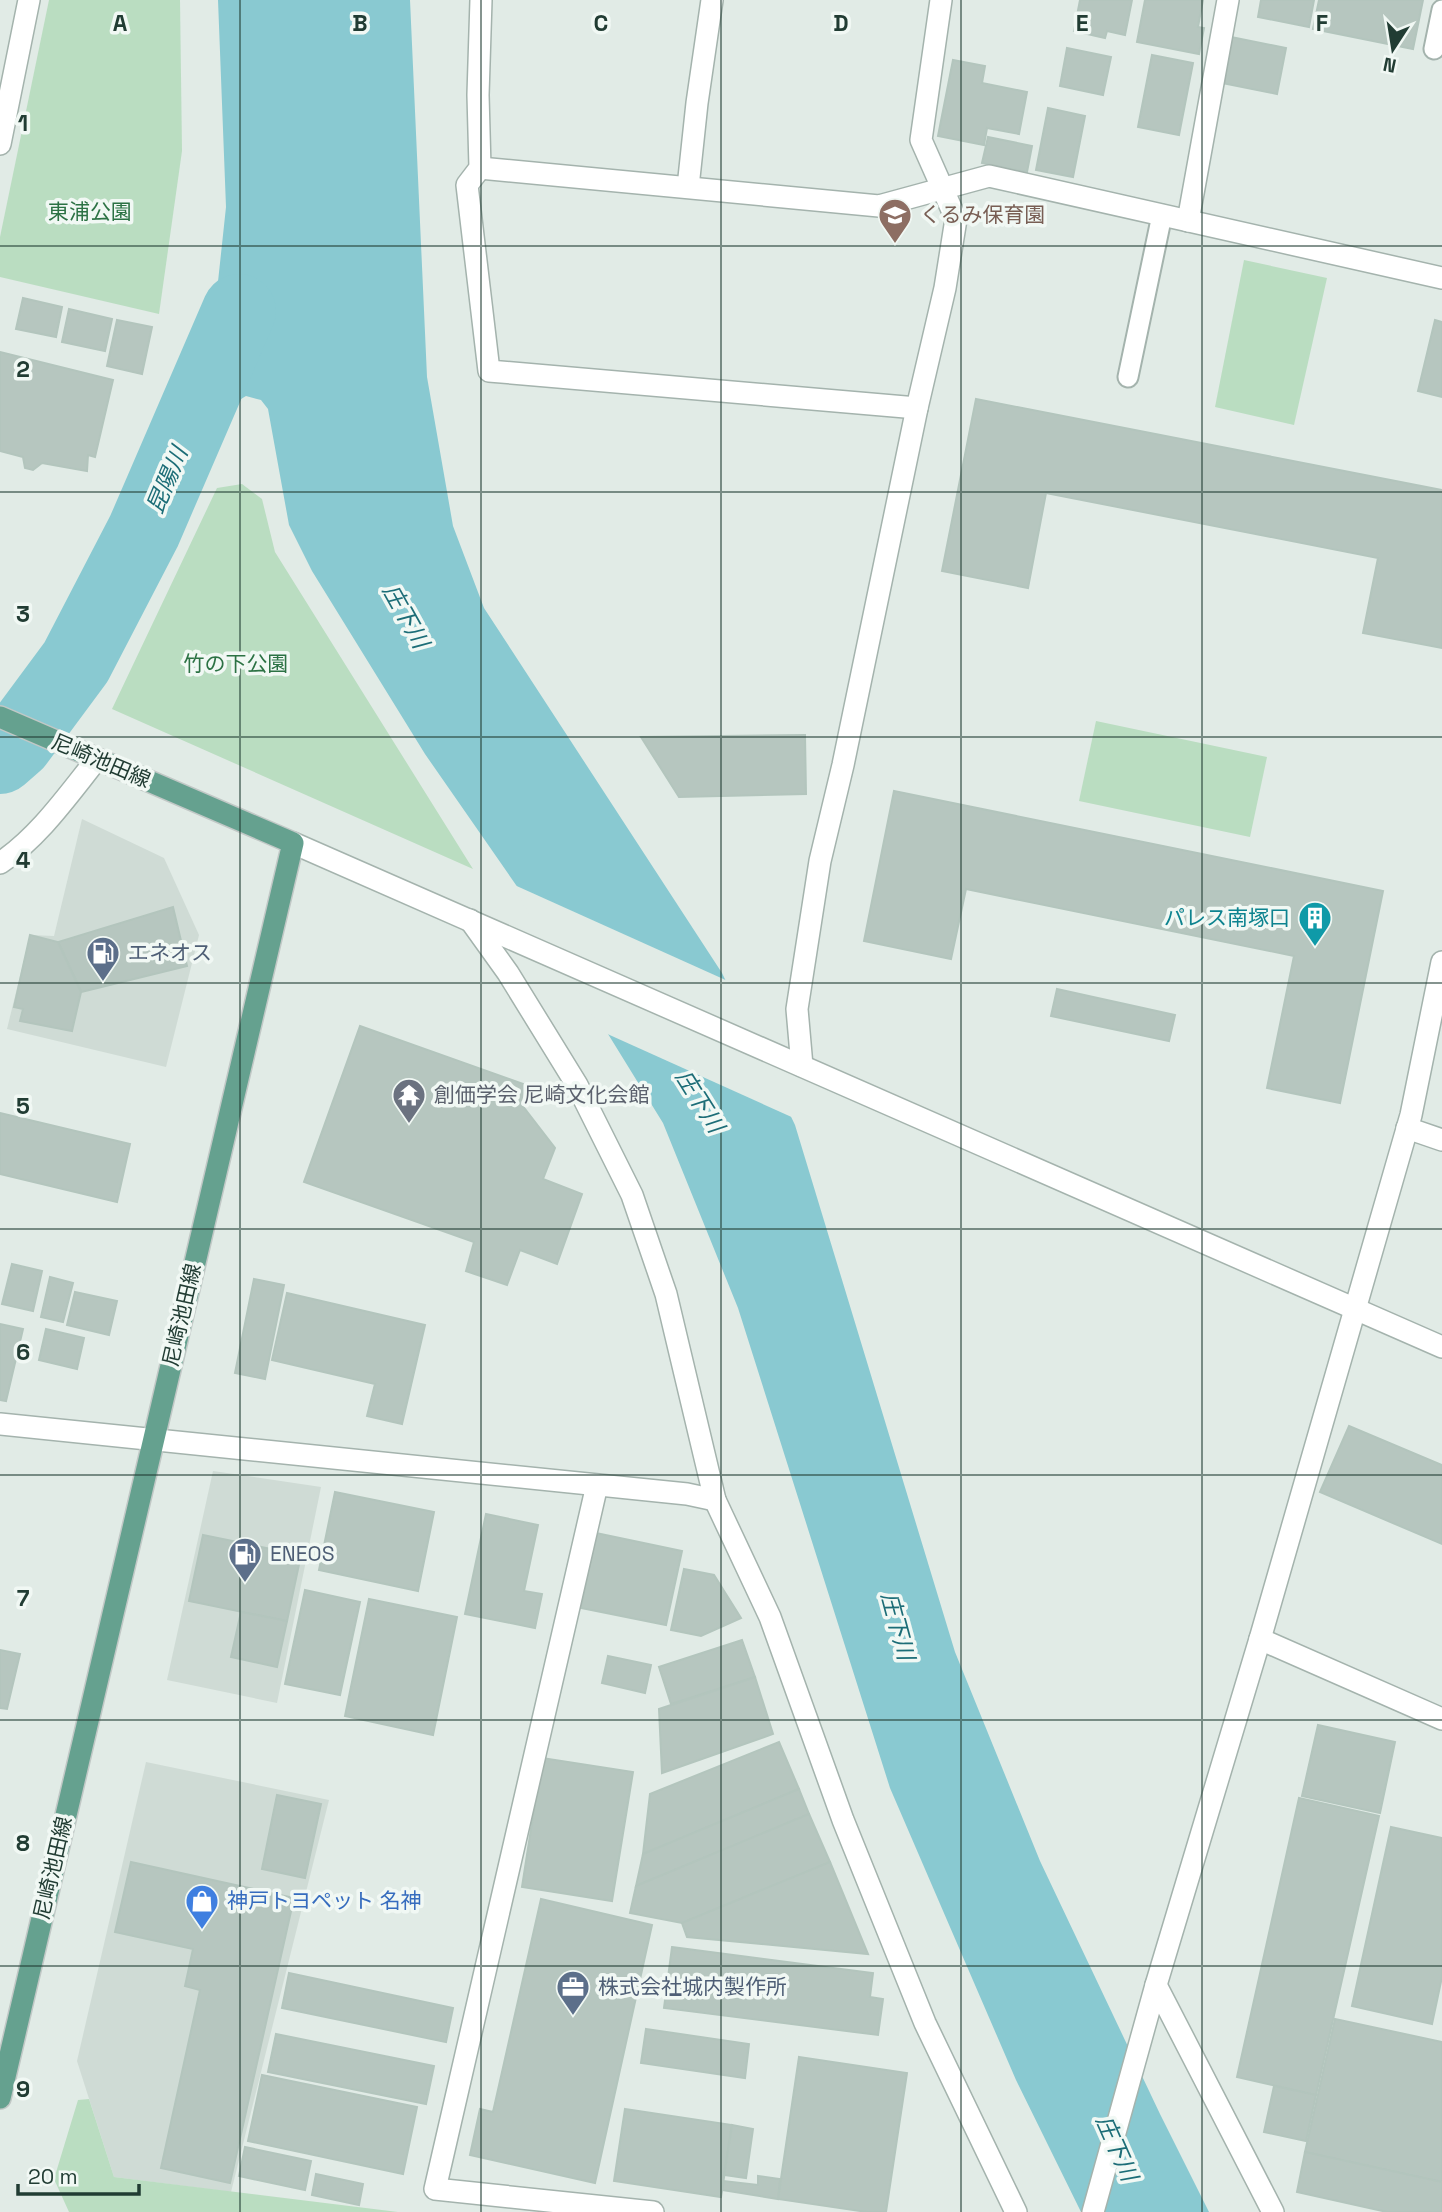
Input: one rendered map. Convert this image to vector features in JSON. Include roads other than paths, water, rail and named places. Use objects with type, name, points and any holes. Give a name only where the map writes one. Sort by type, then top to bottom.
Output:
[{"type":"main road","name":"尼崎池田線","points":[[0,717],[293,843],[0,2098]]},
{"type":"street","points":[[0,144],[10,51],[29,0]]},
{"type":"street","points":[[481,0],[478,95],[481,168],[467,185],[489,371],[917,408]]},
{"type":"street","points":[[688,187],[696,103],[712,0]]},
{"type":"street","points":[[797,1064],[797,1009],[820,861],[945,288],[956,219],[921,140],[941,0]]},
{"type":"street","points":[[1188,221],[1228,0]]},
{"type":"street","points":[[481,168],[879,206],[989,176],[1442,278]]},
{"type":"street","points":[[0,863],[15,853],[51,816],[97,759]]},
{"type":"street","points":[[293,843],[1442,1347]]},
{"type":"street","points":[[470,920],[508,972],[577,1085],[632,1195],[666,1294],[715,1500],[770,1616],[888,1936],[925,2023],[1016,2212]]},
{"type":"street","points":[[1093,2212],[1156,1985],[1435,1036],[1442,962]]},
{"type":"street","points":[[1408,1128],[1442,1140]]},
{"type":"street","points":[[0,1424],[687,1494],[715,1500]]},
{"type":"street","points":[[597,1485],[435,2189],[653,2212]]},
{"type":"street","points":[[1259,1639],[1442,1719]]},
{"type":"street","points":[[1156,1985],[1273,2212]]},
{"type":"lane","points":[[1434,49],[1442,10]]},
{"type":"lane","points":[[1128,377],[1162,215]]},
{"type":"water","name":"庄下川","points":[[218,0],[410,0],[427,377],[453,526],[484,608],[722,973],[795,1125],[955,1652],[1040,1861],[1209,2212],[1081,2212],[1016,2080],[890,1788],[738,1308],[663,1123],[516,885],[425,754],[312,571],[289,525],[268,409],[261,400],[246,396],[226,412],[186,399],[214,319],[226,207]]},
{"type":"waterway","name":"昆陽川","points":[[0,757],[16,743],[76,662],[144,531],[239,311]]},
{"type":"place","name":"くるみ保育園","points":[[895,245]]},
{"type":"place","name":"パレス南塚口","points":[[1315,948]]},
{"type":"place","name":"エネオス","points":[[103,983]]},
{"type":"place","name":"創価学会 尼崎文化会館","points":[[409,1125]]},
{"type":"place","name":"ENEOS","points":[[245,1584]]},
{"type":"place","name":"神戸トヨペット 名神","points":[[202,1931]]},
{"type":"place","name":"株式会社城内製作所","points":[[573,2017]]},
{"type":"park label","name":"東浦公園","points":[[90,212]]},
{"type":"park label","name":"竹の下公園","points":[[236,664]]}]
